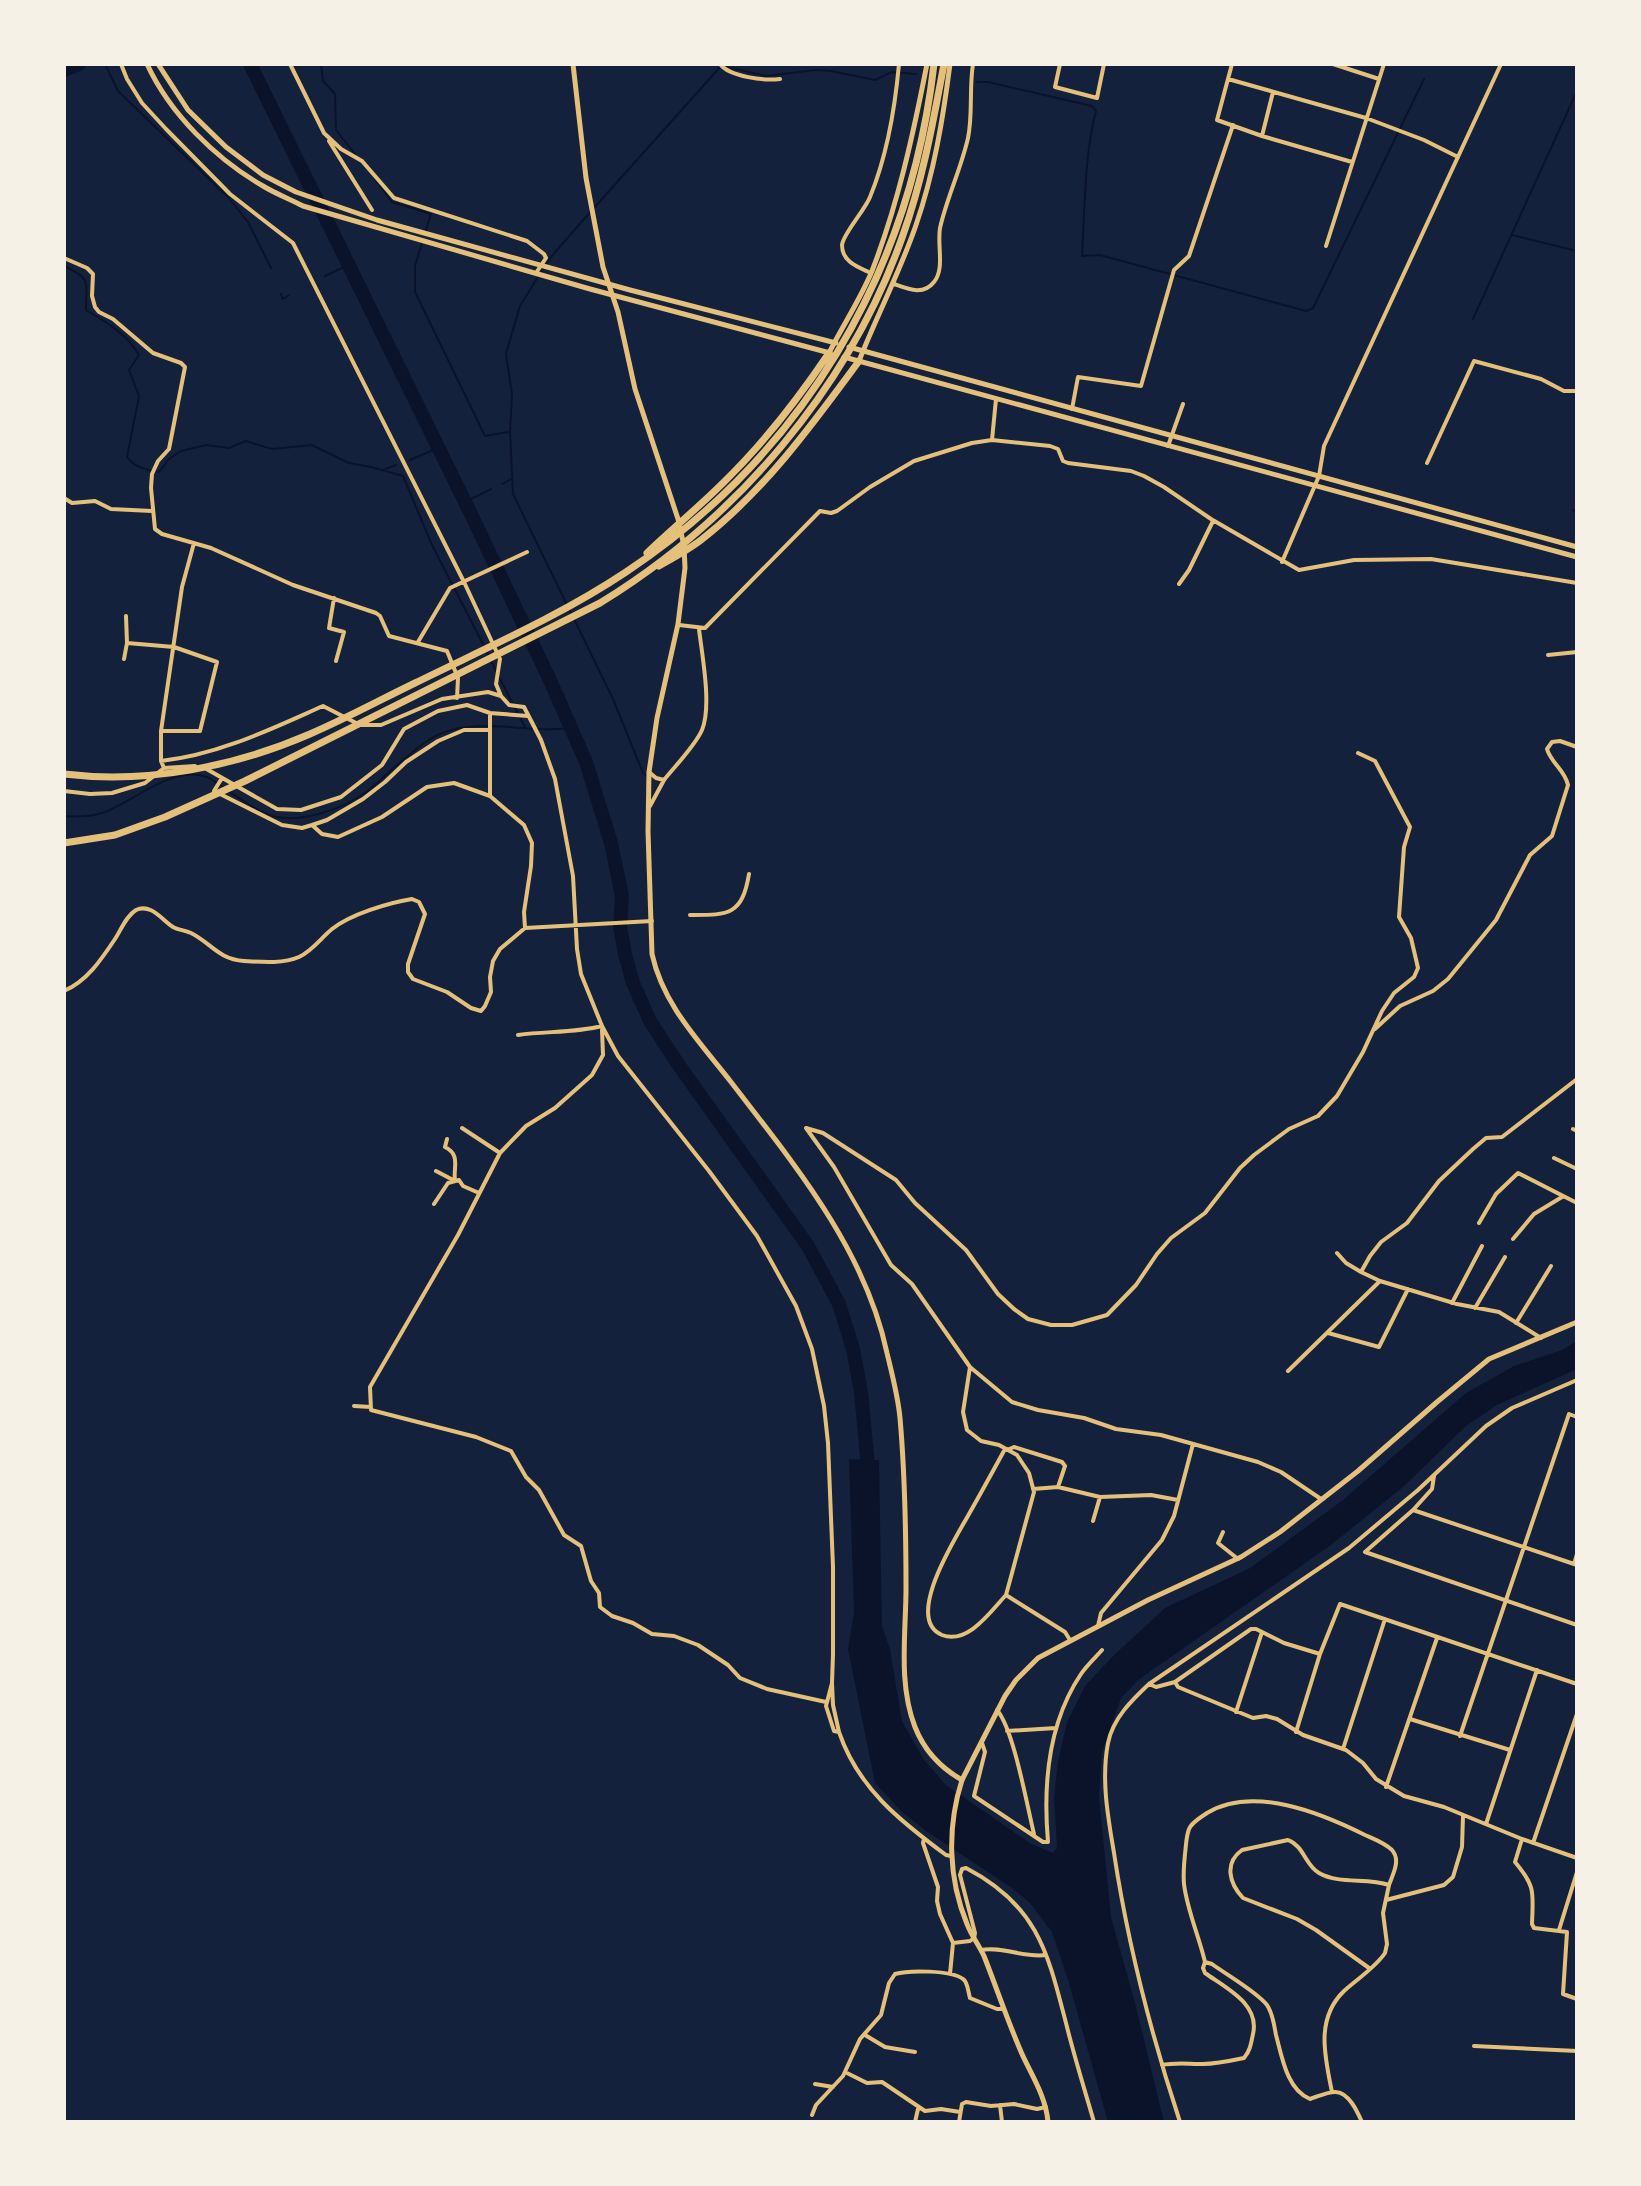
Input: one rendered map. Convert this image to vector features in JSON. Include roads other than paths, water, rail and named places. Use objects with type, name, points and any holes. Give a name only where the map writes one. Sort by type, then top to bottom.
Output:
[{"type":"highway","points":[[64,774],[103,777],[176,773],[257,754],[309,734],[543,620],[624,573],[678,536],[747,473],[789,424],[848,336],[899,236],[924,132],[934,64]]},
{"type":"highway","points":[[630,584],[726,504],[775,453],[828,385],[855,340],[889,271],[924,168],[947,64]]},
{"type":"highway","points":[[624,573],[723,484],[770,433],[829,353]]},
{"type":"highway","points":[[64,843],[139,828],[165,817],[245,781],[600,603],[698,542],[726,519],[781,463],[859,361]]},
{"type":"street","points":[[121,64],[142,103],[166,129],[230,194],[293,243],[500,659],[496,684],[501,696],[509,705],[524,707],[538,736],[555,779],[573,876],[581,974],[602,1026],[618,1056],[757,1236],[796,1306],[808,1338],[824,1406],[828,1443],[833,1567],[832,1683],[839,1732],[865,1784],[893,1814],[924,1839],[946,1855],[951,1853]]},
{"type":"street","points":[[147,64],[175,109],[221,156],[264,187],[303,206],[612,295],[1577,557]]},
{"type":"street","points":[[158,64],[188,110],[226,147],[263,175],[296,192],[377,220],[1577,547]]},
{"type":"street","points":[[290,64],[325,134],[372,210]]},
{"type":"street","points":[[573,64],[590,203],[608,282],[635,389],[684,546],[685,568],[678,624],[657,718],[649,772],[649,921],[652,954],[674,1009],[801,1174],[854,1260],[871,1300],[885,1344],[900,1417],[906,1694],[915,1728],[928,1751],[962,1780]]},
{"type":"street","points":[[720,64],[730,72],[764,80],[780,79]]},
{"type":"street","points":[[871,273],[848,261],[842,245],[870,198],[891,118],[899,64]]},
{"type":"street","points":[[829,353],[871,273],[902,179],[927,64]]},
{"type":"street","points":[[859,361],[894,284],[931,177],[947,64]]},
{"type":"street","points":[[894,284],[914,291],[923,290],[932,285],[938,276],[940,230],[969,135],[973,64]]},
{"type":"street","points":[[1060,64],[1055,87],[1097,98],[1104,64]]},
{"type":"street","points":[[1232,64],[1217,120],[1352,162]]},
{"type":"street","points":[[1333,64],[1379,79]]},
{"type":"street","points":[[1326,246],[1384,64]]},
{"type":"street","points":[[1282,562],[1319,476],[1324,446],[1501,64]]},
{"type":"street","points":[[1228,79],[1366,118],[1458,157]]},
{"type":"street","points":[[1262,136],[1273,91]]},
{"type":"street","points":[[1072,409],[1078,377],[1141,386],[1174,270],[1189,256],[1233,125]]},
{"type":"street","points":[[325,134],[341,149],[362,161],[394,198],[527,241],[546,258],[536,273]]},
{"type":"street","points":[[64,258],[93,274],[92,296],[99,312],[113,319],[153,353],[185,367],[169,449],[152,474],[155,529],[162,534],[211,548],[293,585],[376,613],[389,636],[447,651],[458,678],[457,698]]},
{"type":"street","points":[[892,370],[895,360]]},
{"type":"street","points":[[1427,463],[1474,361],[1541,379],[1564,391],[1577,391]]},
{"type":"street","points":[[992,440],[996,398]]},
{"type":"street","points":[[1168,446],[1183,404]]},
{"type":"street","points":[[678,624],[705,628],[820,511],[837,511],[914,461],[992,440],[1050,446],[1058,449],[1063,461],[1068,463],[1131,471],[1164,487],[1213,521],[1299,570],[1354,560],[1431,559],[1577,583]]},
{"type":"street","points":[[64,498],[72,503],[95,501],[111,509],[152,511]]},
{"type":"street","points":[[1179,584],[1213,521]]},
{"type":"street","points":[[1497,535],[1500,526]]},
{"type":"street","points":[[164,768],[161,761],[161,731],[182,587],[194,543]]},
{"type":"street","points":[[418,642],[450,588],[527,552]]},
{"type":"street","points":[[334,598],[329,628],[344,632],[336,661]]},
{"type":"street","points":[[124,659],[126,616]]},
{"type":"street","points":[[648,809],[664,780],[702,731],[706,715],[705,680],[699,629]]},
{"type":"street","points":[[127,643],[174,647],[217,662],[200,731],[161,731]]},
{"type":"street","points":[[1548,655],[1577,652]]},
{"type":"street","points":[[161,761],[228,746],[323,706],[360,725],[381,725],[442,699],[488,692],[501,696]]},
{"type":"street","points":[[64,791],[112,793],[145,783],[164,768],[200,766],[277,809],[301,810],[341,797],[382,765],[404,729],[438,711],[467,705],[490,715],[528,716]]},
{"type":"street","points":[[490,715],[490,796]]},
{"type":"street","points":[[222,778],[214,791],[282,825],[302,828],[327,820],[363,799],[406,762],[438,741],[464,730],[490,729]]},
{"type":"street","points":[[1373,1031],[1400,1006],[1433,991],[1448,979],[1496,920],[1530,855],[1552,836],[1568,785],[1547,749],[1552,742],[1560,741],[1577,747]]},
{"type":"street","points":[[1321,1499],[1281,1472],[1258,1462],[1161,1435],[1116,1429],[1084,1418],[1012,1402],[970,1367],[912,1284],[891,1265],[834,1167],[806,1128],[823,1133],[896,1180],[915,1203],[966,1250],[998,1294],[1028,1319],[1051,1325],[1072,1325],[1107,1315],[1136,1285],[1171,1238],[1205,1213],[1240,1168],[1289,1129],[1318,1116],[1337,1096],[1382,1011],[1394,993],[1414,977],[1418,968],[1411,938],[1399,917],[1404,847],[1410,827],[1375,761],[1358,753]]},
{"type":"street","points":[[649,772],[664,780]]},
{"type":"street","points":[[312,825],[322,834],[338,837],[399,807],[427,787],[454,783],[490,796],[524,825],[532,843],[525,928]]},
{"type":"street","points":[[690,915],[718,915],[735,908],[746,893],[749,874]]},
{"type":"street","points":[[64,991],[82,981],[128,917],[144,908],[174,927],[192,933],[221,955],[231,959],[267,961],[302,956],[333,928],[353,917],[412,899],[419,902],[425,914],[408,972],[413,979],[447,992],[481,1011],[491,992],[493,961],[500,949],[525,928],[649,921]]},
{"type":"street","points":[[518,1035],[602,1026]]},
{"type":"street","points":[[602,1026],[603,1055],[592,1075],[555,1108],[526,1126],[500,1153],[458,1235],[370,1387],[371,1410],[486,1440],[511,1451],[526,1477],[539,1490],[564,1535],[581,1546],[591,1581],[599,1593],[599,1604],[606,1612],[657,1636],[674,1636],[698,1645],[728,1665],[740,1678],[754,1684],[826,1702]]},
{"type":"street","points":[[1361,1272],[1381,1242],[1407,1223],[1439,1181],[1473,1149],[1486,1138],[1502,1137],[1577,1079]]},
{"type":"street","points":[[462,1128],[500,1153]]},
{"type":"street","points":[[447,1139],[445,1147],[453,1151],[456,1158],[455,1181]]},
{"type":"street","points":[[1554,1158],[1577,1169]]},
{"type":"street","points":[[436,1171],[459,1180],[463,1186],[479,1193]]},
{"type":"street","points":[[1479,1223],[1496,1194],[1518,1173],[1577,1203]]},
{"type":"street","points":[[434,1204],[448,1183],[455,1181]]},
{"type":"street","points":[[1513,1239],[1534,1214],[1563,1197]]},
{"type":"street","points":[[1452,1303],[1482,1246]]},
{"type":"street","points":[[1337,1253],[1346,1263],[1380,1281],[1452,1303],[1499,1312],[1541,1339]]},
{"type":"street","points":[[1475,1308],[1505,1257]]},
{"type":"street","points":[[1516,1323],[1551,1266]]},
{"type":"street","points":[[1288,1371],[1380,1281]]},
{"type":"street","points":[[1328,1333],[1379,1347],[1408,1289]]},
{"type":"street","points":[[1048,2122],[1046,2107],[981,1950],[968,1928],[956,1891],[951,1853],[962,1780],[997,1710],[1016,1680],[1038,1658],[1070,1640],[1238,1559],[1280,1532],[1489,1359],[1575,1325]]},
{"type":"street","points":[[970,1367],[963,1412],[967,1430],[981,1441],[1006,1449],[1017,1455],[1029,1473],[1034,1492],[1006,1595],[969,1632],[955,1637],[935,1630],[928,1612],[937,1573],[1006,1449],[1014,1447],[1062,1462],[1065,1466],[1058,1487]]},
{"type":"street","points":[[1180,2122],[1137,1975],[1127,1926],[1105,1788],[1108,1741],[1114,1726],[1128,1704],[1149,1684],[1349,1548],[1486,1426],[1512,1408],[1577,1380]]},
{"type":"street","points":[[354,1406],[371,1407]]},
{"type":"street","points":[[1460,1736],[1569,1414],[1577,1417]]},
{"type":"street","points":[[1098,1626],[1101,1613],[1162,1540],[1174,1516],[1193,1444]]},
{"type":"street","points":[[1434,1475],[1432,1489],[1365,1552],[1577,1625]]},
{"type":"street","points":[[1033,1489],[1058,1487],[1100,1497],[1151,1495],[1178,1500]]},
{"type":"street","points":[[1093,1521],[1100,1497]]},
{"type":"street","points":[[1413,1510],[1575,1564],[1577,1554]]},
{"type":"street","points":[[1223,1532],[1218,1543],[1238,1559]]},
{"type":"street","points":[[1006,1595],[1065,1632],[1070,1640]]},
{"type":"street","points":[[1296,1732],[1320,1654],[1340,1604],[1577,1684]]},
{"type":"street","points":[[1343,1749],[1385,1619]]},
{"type":"street","points":[[1149,1684],[1156,1687],[1175,1682],[1251,1629],[1320,1654]]},
{"type":"street","points":[[1236,1712],[1262,1632]]},
{"type":"street","points":[[1386,1787],[1437,1638]]},
{"type":"street","points":[[982,1743],[985,1752],[974,1796],[1043,1842],[1048,1842],[1045,1803],[1049,1759],[1056,1728],[1082,1672],[1102,1650]]},
{"type":"street","points":[[1486,1825],[1537,1670]]},
{"type":"street","points":[[1175,1682],[1178,1687],[1236,1712],[1277,1719],[1296,1732],[1343,1749],[1363,1763],[1386,1787],[1404,1796],[1444,1807],[1577,1858]]},
{"type":"street","points":[[832,1683],[826,1702],[834,1731],[839,1732]]},
{"type":"street","points":[[997,1710],[1007,1731],[1035,1837]]},
{"type":"street","points":[[1533,1843],[1577,1714]]},
{"type":"street","points":[[1410,1719],[1510,1750]]},
{"type":"street","points":[[1007,1731],[1056,1728]]},
{"type":"street","points":[[1162,2065],[1226,2062],[1248,2055],[1255,2026],[1252,2014],[1244,2002],[1205,1973],[1205,1962],[1184,1887],[1184,1874],[1189,1828],[1195,1820],[1230,1802],[1272,1803],[1345,1825],[1380,1842],[1394,1853],[1396,1865],[1383,1913],[1387,1949],[1382,1958],[1341,1993],[1325,2020],[1323,2035],[1332,2092]]},
{"type":"street","points":[[1386,1900],[1444,1885],[1453,1877],[1462,1847],[1463,1815]]},
{"type":"street","points":[[924,1839],[939,1889],[937,1901],[940,1914],[953,1943],[950,1975]]},
{"type":"street","points":[[1522,1839],[1515,1862],[1533,1888],[1534,1928],[1577,1935]]},
{"type":"street","points":[[1369,1968],[1297,1919],[1243,1898],[1230,1877],[1229,1869],[1236,1854],[1242,1850],[1288,1840],[1299,1847],[1317,1872],[1347,1880],[1389,1885]]},
{"type":"street","points":[[974,1938],[974,1924],[960,1875],[962,1869],[973,1872],[1001,1891],[1015,1904],[1040,1938],[1094,2122]]},
{"type":"street","points":[[1559,1930],[1577,1872]]},
{"type":"street","points":[[1567,1932],[1563,1994],[1577,1999]]},
{"type":"street","points":[[953,1943],[974,1938]]},
{"type":"street","points":[[981,1950],[1026,1956],[1047,1955]]},
{"type":"street","points":[[1205,1962],[1212,1964],[1269,2008],[1293,2086],[1301,2096],[1310,2099],[1337,2092],[1348,2099],[1362,2122]]},
{"type":"street","points":[[812,2115],[816,2105],[845,2072],[860,2039],[881,2015],[889,1983],[895,1974],[905,1971],[963,1979],[970,1998],[1003,2009]]},
{"type":"street","points":[[865,2035],[885,2047],[915,2052]]},
{"type":"street","points":[[1474,2046],[1577,2051]]},
{"type":"street","points":[[845,2072],[867,2083],[876,2081],[887,2085],[925,2111],[941,2109],[960,2112]]},
{"type":"street","points":[[815,2084],[833,2087]]},
{"type":"street","points":[[965,2122],[959,2122],[962,2104],[966,2102],[1014,2104],[1037,2109],[1046,2107]]},
{"type":"street","points":[[1000,2105],[1002,2122]]},
{"type":"street","points":[[915,2122],[918,2108]]},
{"type":"water","points":[[1577,1341],[1577,1369],[1497,1405],[1466,1426],[1403,1487],[1331,1545],[1138,1680],[1121,1698],[1102,1752],[1099,1797],[1111,1917],[1164,2122],[1108,2122],[1052,1932],[1030,1903],[926,1831],[902,1812],[875,1783],[848,1649],[854,1612],[849,1459],[879,1460],[882,1626],[890,1649],[902,1721],[924,1760],[946,1785],[1031,1844],[1053,1853],[1057,1848],[1054,1798],[1067,1722],[1085,1686],[1113,1656],[1165,1608],[1250,1568],[1343,1500],[1466,1393],[1514,1366],[1562,1350]]},
{"type":"waterway","points":[[64,70],[79,64]]},
{"type":"waterway","points":[[105,64],[118,91],[228,197],[248,222],[271,268]]},
{"type":"waterway","points":[[250,64],[470,512],[586,762],[611,843],[622,896],[620,927],[625,954],[633,983],[650,1021],[808,1246],[839,1304],[853,1349],[861,1392],[869,1477]]},
{"type":"waterway","points":[[321,64],[323,81],[335,94],[336,130],[355,154]]},
{"type":"waterway","points":[[542,271],[585,218],[721,66]]},
{"type":"waterway","points":[[727,67],[766,76],[816,70],[875,80],[892,72],[916,74]]},
{"type":"waterway","points":[[977,82],[1092,106],[1096,111],[1087,164],[1082,256],[1100,255],[1306,311],[1313,308],[1424,79]]},
{"type":"waterway","points":[[1473,319],[1577,91]]},
{"type":"waterway","points":[[374,178],[392,202],[431,214],[425,233]]},
{"type":"waterway","points":[[1512,235],[1577,251]]},
{"type":"waterway","points":[[422,243],[415,266],[415,292],[485,436],[508,432]]},
{"type":"waterway","points":[[325,276],[348,265]]},
{"type":"waterway","points":[[64,266],[86,282],[86,310],[122,335],[139,355],[129,370],[139,396],[127,457],[130,461],[159,472],[169,459],[181,451],[206,445],[229,448],[246,441],[272,449],[312,445],[349,463],[403,476],[432,545],[484,646]]},
{"type":"waterway","points":[[538,277],[520,306],[506,354],[512,394],[513,494],[571,613]]},
{"type":"waterway","points":[[281,294],[283,299],[289,295]]},
{"type":"waterway","points":[[410,460],[438,448]]},
{"type":"waterway","points":[[383,470],[396,465]]},
{"type":"waterway","points":[[502,484],[511,479]]},
{"type":"waterway","points":[[465,502],[491,489]]},
{"type":"waterway","points":[[1573,510],[1577,512]]},
{"type":"waterway","points":[[574,619],[647,776]]},
{"type":"waterway","points":[[487,652],[496,671]]},
{"type":"waterway","points":[[499,677],[525,727]]},
{"type":"waterway","points":[[228,791],[271,815],[287,818],[308,816],[359,797],[419,747],[442,733],[474,726],[571,728]]},
{"type":"waterway","points":[[64,816],[102,813],[153,786],[180,776],[194,774],[207,777],[223,787]]}]
